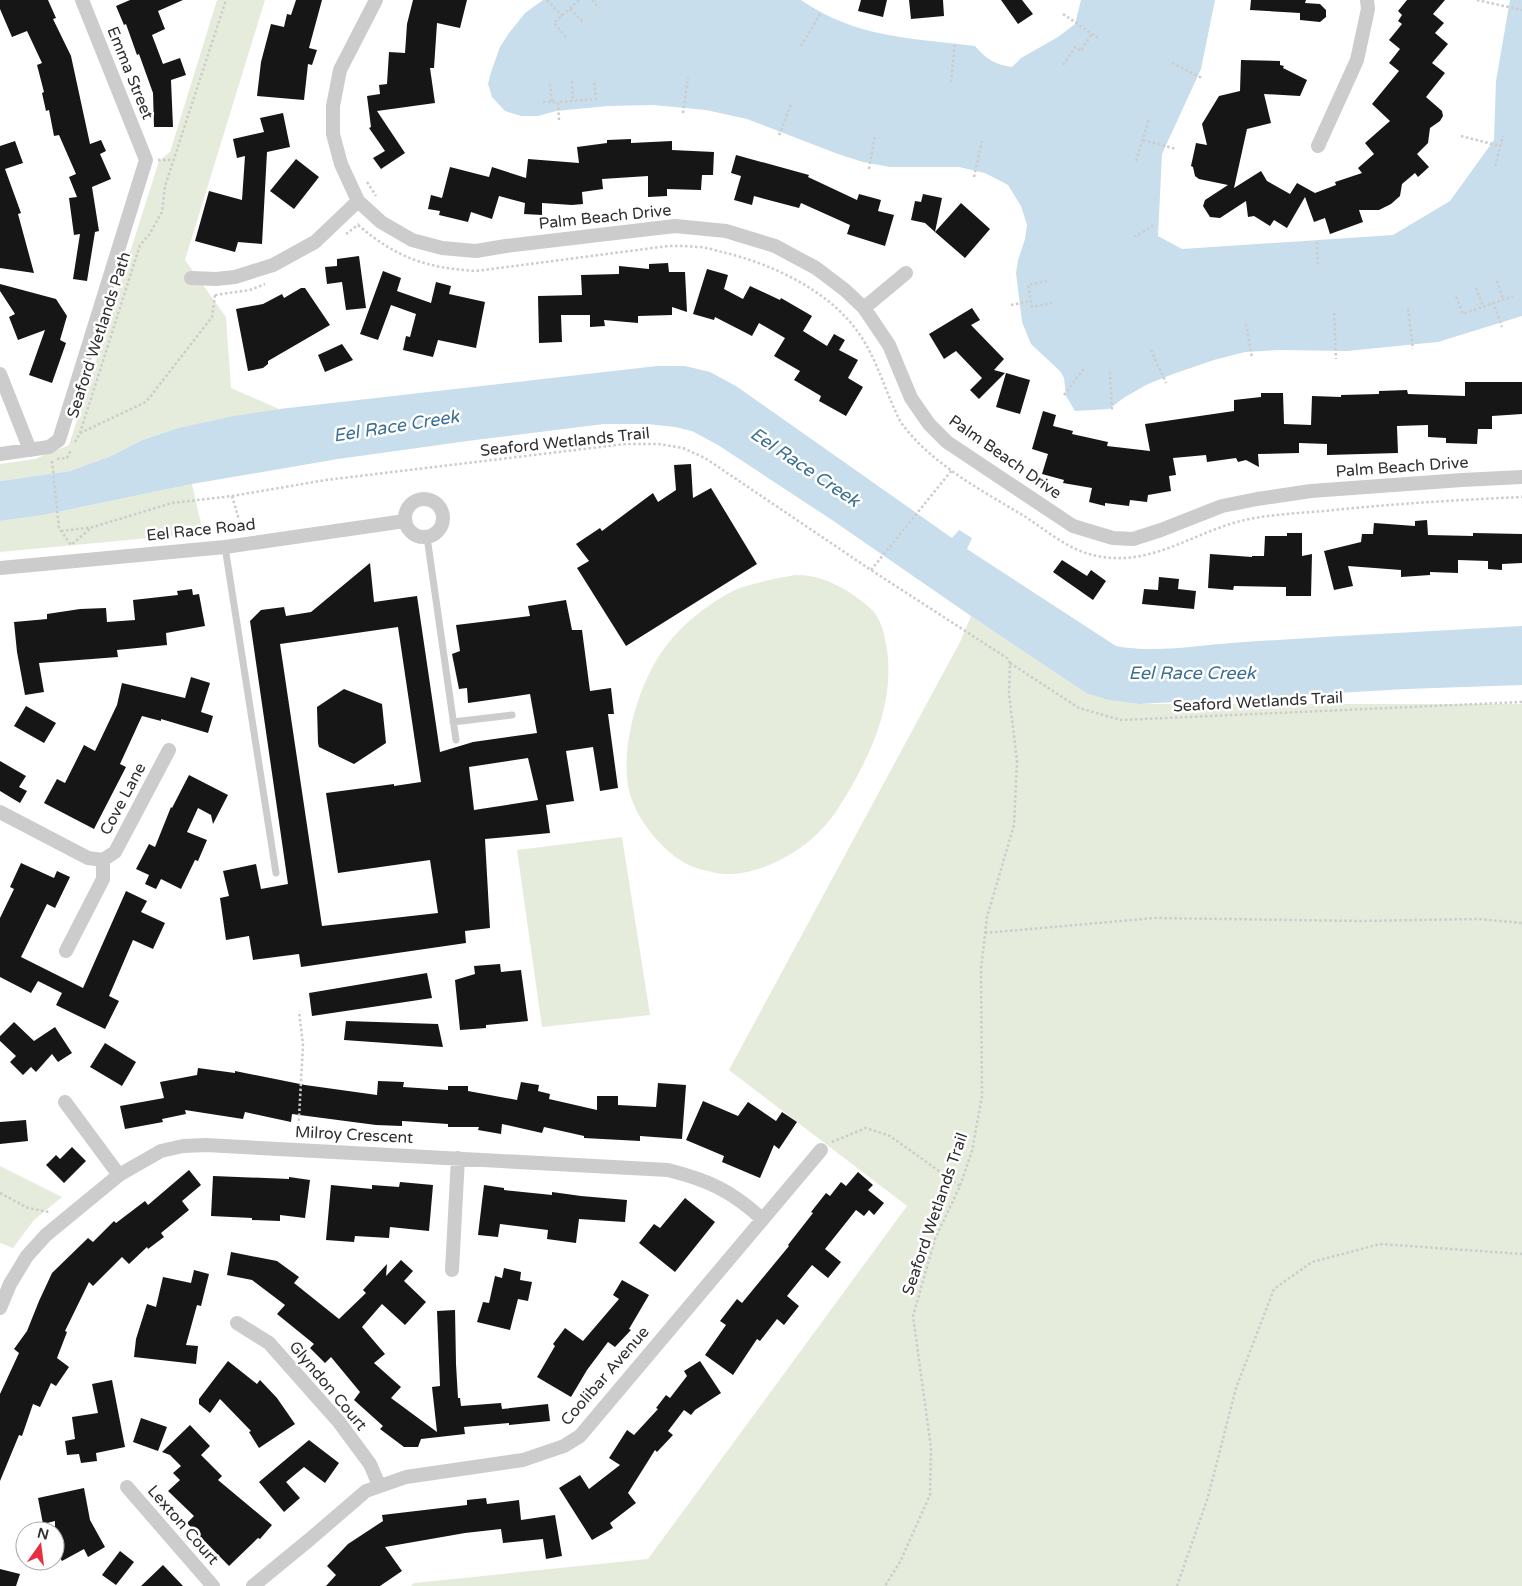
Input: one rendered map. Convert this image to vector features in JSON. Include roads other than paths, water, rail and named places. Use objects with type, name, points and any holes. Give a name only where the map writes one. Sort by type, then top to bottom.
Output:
[{"type":"street","name":"Emma Street","points":[[30,450],[48,446],[59,440],[146,160],[82,0]]},
{"type":"street","name":"Palm Beach Drive","points":[[376,0],[340,70],[333,106],[333,134],[341,164],[358,201],[381,222],[412,240],[442,248],[476,251],[675,226],[726,231],[775,246],[816,268],[845,290],[864,308],[889,345],[911,398],[929,424],[947,442],[1073,526],[1113,538],[1133,538],[1162,530],[1222,506],[1302,493],[1522,477]]},
{"type":"street","points":[[1318,146],[1357,60],[1368,9],[1367,0]]},
{"type":"street","points":[[191,278],[216,279],[235,277],[273,265],[315,242],[358,201]]},
{"type":"street","points":[[864,308],[906,273]]},
{"type":"street","points":[[0,374],[30,450],[0,454]]},
{"type":"street","points":[[427,498],[436,503],[442,511],[444,518],[442,525],[435,534],[427,537],[413,534],[407,528],[405,521],[406,510],[413,502],[427,498]]},
{"type":"street","name":"Eel Race Road","points":[[0,568],[244,544],[405,521]]},
{"type":"street","name":"Cove Lane","points":[[0,812],[88,858],[103,860],[115,852],[169,750]]},
{"type":"street","name":"Cove Lane","points":[[66,951],[103,879],[103,860]]},
{"type":"street","points":[[65,1102],[119,1175]]},
{"type":"street","name":"Milroy Crescent","points":[[0,1308],[10,1284],[27,1256],[46,1235],[119,1175],[161,1151],[183,1146],[206,1145],[668,1170],[697,1177],[728,1192],[762,1219]]},
{"type":"street","name":"Coolibar Avenue","points":[[253,1586],[366,1491],[379,1485],[406,1477],[523,1460],[564,1446],[580,1436],[762,1219],[826,1146]]},
{"type":"street","points":[[452,1270],[458,1158]]},
{"type":"street","name":"Glyndon Court","points":[[237,1323],[269,1343],[339,1422],[370,1464],[379,1485]]},
{"type":"street","name":"Lexton Court","points":[[127,1487],[213,1586]]},
{"type":"lane","points":[[427,537],[456,740]]},
{"type":"lane","points":[[225,546],[276,873]]},
{"type":"lane","points":[[453,722],[512,715]]},
{"type":"water","points":[[543,0],[801,0],[822,13],[863,29],[906,38],[975,46],[991,60],[1000,65],[1012,67],[1021,58],[1058,37],[1075,24],[1081,0],[1215,0],[1201,69],[1162,154],[1158,236],[1182,249],[1393,235],[1450,201],[1494,140],[1496,81],[1510,0],[1522,0],[1522,316],[1438,342],[1347,351],[1281,350],[1245,352],[1214,360],[1148,384],[1109,409],[1075,411],[1066,396],[1064,378],[1060,371],[1031,344],[1022,322],[1016,273],[1027,225],[1021,206],[1008,185],[985,173],[959,167],[890,167],[863,162],[747,119],[706,110],[653,105],[608,106],[556,111],[538,116],[521,116],[505,111],[492,97],[488,84],[491,72],[500,47],[509,33],[525,13]]},
{"type":"water","name":"Eel Race Creek","points":[[657,366],[685,366],[710,372],[736,386],[952,538],[959,530],[972,538],[967,549],[1116,646],[1164,649],[1230,643],[1522,626],[1522,685],[1407,689],[1139,704],[1108,700],[1086,693],[832,520],[718,445],[692,431],[675,427],[647,424],[604,424],[338,459],[192,484],[43,515],[0,521],[0,481],[70,471],[111,456],[140,441],[178,428],[279,409]]}]
